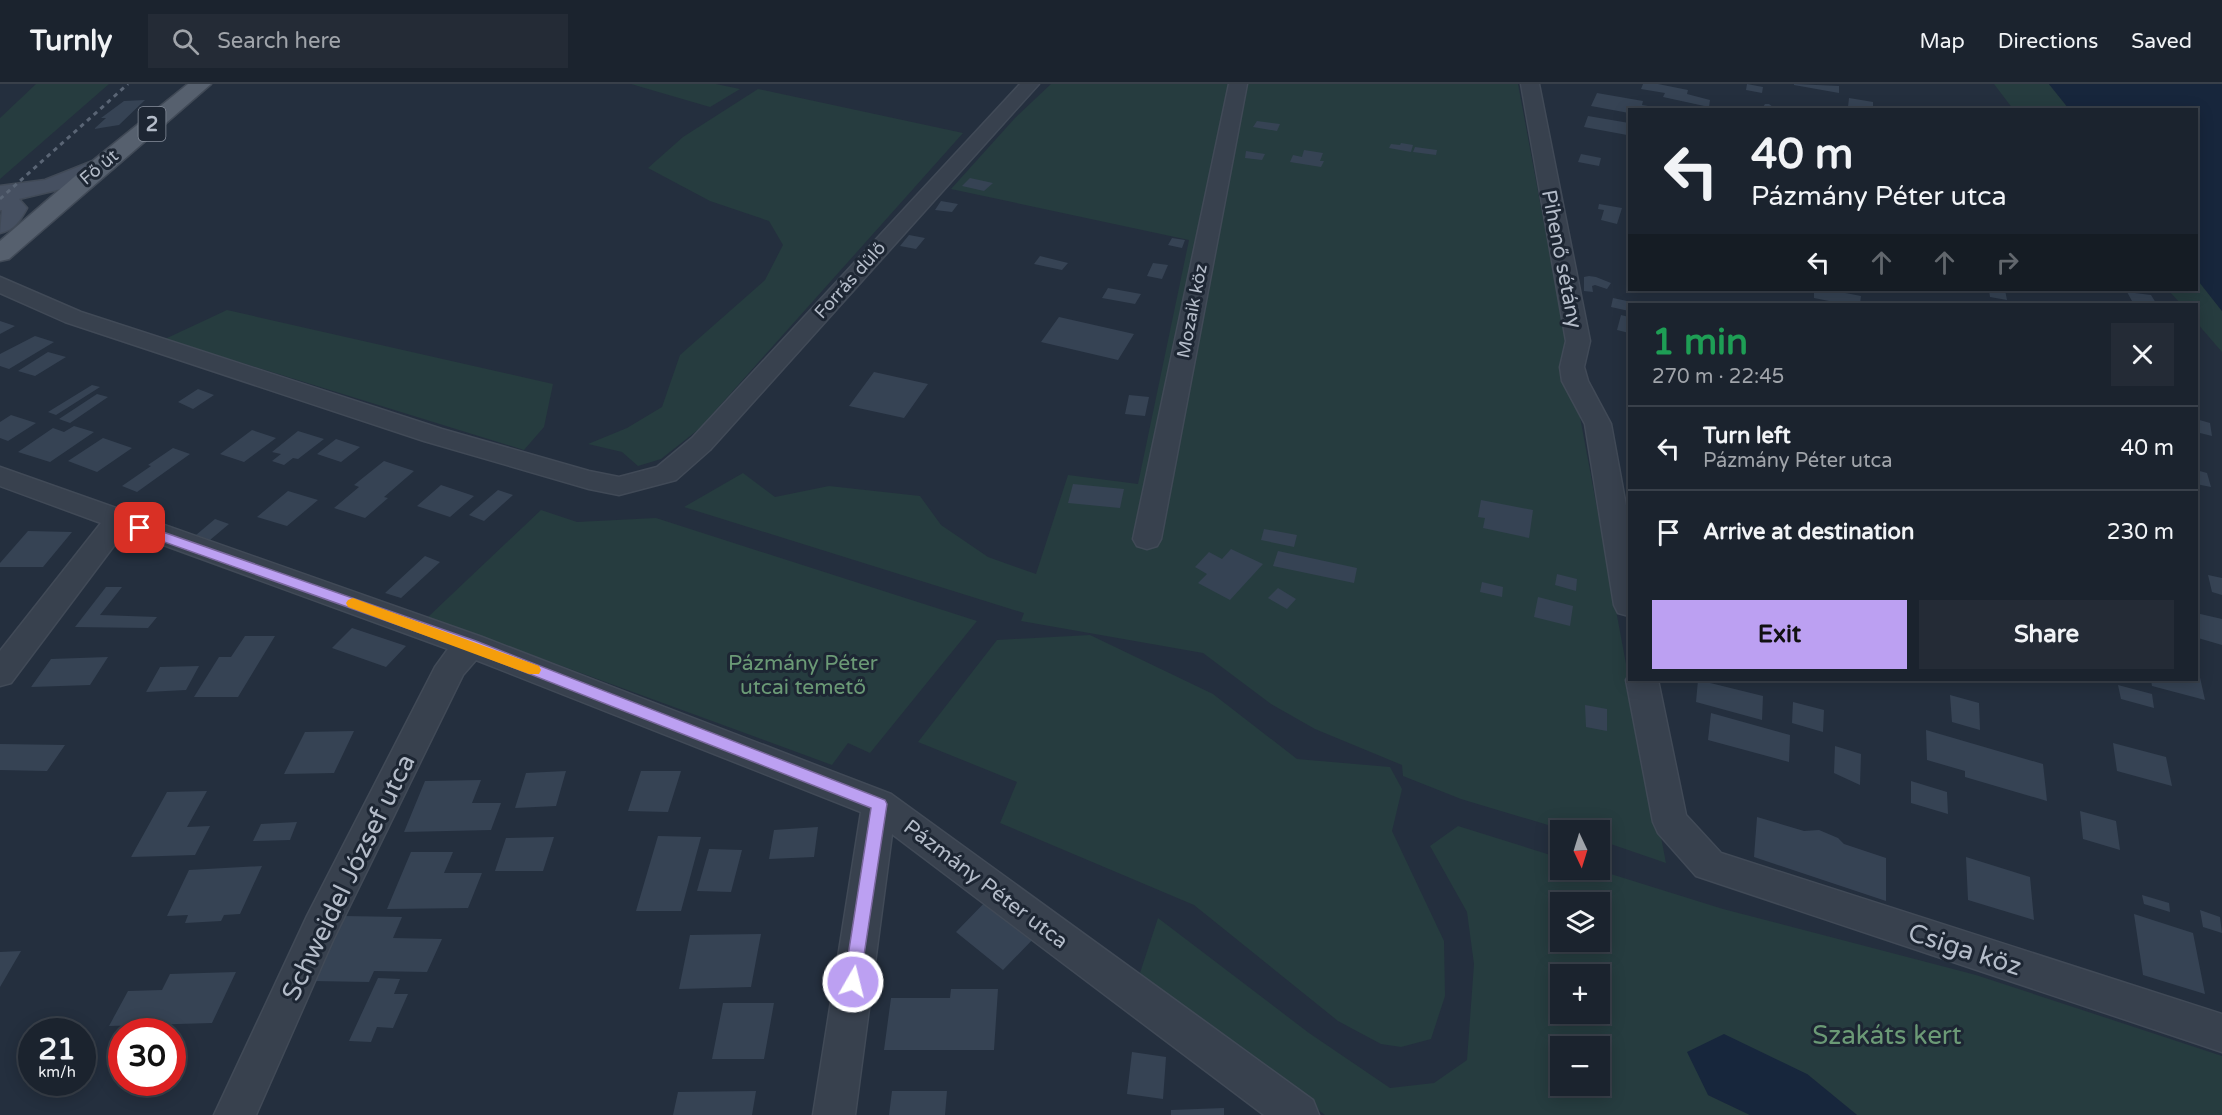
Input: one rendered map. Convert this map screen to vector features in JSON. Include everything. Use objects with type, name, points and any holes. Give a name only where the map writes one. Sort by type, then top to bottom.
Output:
[{"type":"main road","name":"Fő út","points":[[0,254],[103,164],[201,84]]},
{"type":"street","name":"Forrás dűlő","points":[[0,284],[73,317],[432,435],[589,480],[619,486],[666,474],[701,444],[1030,84]]},
{"type":"street","name":"Mozaik köz","points":[[1147,539],[1238,84]]},
{"type":"street","name":"Pihenő sétány","points":[[1530,84],[1578,341],[1572,367],[1575,381],[1581,388],[1598,424],[1628,599]]},
{"type":"street","points":[[0,193],[40,189],[103,164]]},
{"type":"street","points":[[0,202],[10,203],[15,208],[9,219],[0,226]]},
{"type":"street","name":"Pázmány Péter utca","points":[[0,476],[471,645],[879,804],[1298,1115]]},
{"type":"street","points":[[0,674],[118,520]]},
{"type":"street","name":"Schweidel József utca","points":[[235,1115],[320,928],[451,667],[471,645]]},
{"type":"street","name":"Csiga köz","points":[[1642,681],[1670,822],[1709,865],[2222,1034]]},
{"type":"street","points":[[834,1115],[879,804]]},
{"type":"green space","points":[[36,84],[109,84],[0,179],[0,118]]},
{"type":"green space","points":[[631,84],[716,84],[740,89],[710,107]]},
{"type":"green space","points":[[1051,84],[1518,84],[1628,681],[1631,681],[1666,863],[1610,844],[1610,820],[1550,820],[1550,826],[1461,799],[1403,776],[1402,765],[1315,729],[1271,704],[1203,653],[1021,621],[1024,613],[684,507],[743,473],[775,497],[829,486],[920,496],[941,525],[988,557],[1036,574],[1068,475],[1138,484],[1189,240],[951,189],[1015,118]]},
{"type":"green space","points":[[1994,84],[2049,84],[2068,108],[2012,108]]},
{"type":"green space","points":[[758,89],[963,133],[699,429],[661,459],[638,466],[622,452],[588,444],[627,428],[662,407],[680,355],[765,280],[783,245],[769,221],[710,201],[648,168],[683,137]]},
{"type":"green space","points":[[2198,281],[2222,311],[2222,352],[2198,324],[2198,303],[2180,303],[2169,291],[2198,291]]},
{"type":"green space","points":[[227,310],[553,384],[544,427],[524,450],[165,339]]},
{"type":"green space","name":"Pázmány Péter utcai temető","points":[[541,510],[577,522],[656,518],[977,621],[870,753],[848,743],[832,765],[428,617]]},
{"type":"green space","points":[[1090,635],[1213,694],[1297,759],[1390,767],[1402,789],[1392,831],[1444,941],[1445,996],[1431,1039],[1401,1047],[1381,1044],[1338,1021],[1194,905],[1000,823],[1017,782],[918,742],[997,640]]},
{"type":"green space","name":"Szakáts kert","points":[[1458,826],[1550,855],[1550,880],[1610,880],[1610,874],[1723,909],[1976,975],[2222,1056],[2222,1115],[1857,1115],[1807,1074],[1708,1095],[1750,1115],[1325,1115],[1139,976],[1158,918],[1309,1033],[1390,1088],[1434,1083],[1467,1060],[1474,964],[1467,912],[1430,846]]},
{"type":"water","points":[[2049,84],[2222,84],[2222,311],[2198,281],[2198,108],[2068,108]]},
{"type":"water","points":[[1724,1034],[1807,1074],[1857,1115],[1750,1115],[1708,1095],[1687,1052]]},
{"type":"building","points":[[1643,84],[1658,84],[1688,90],[1687,94],[1710,100],[1709,107],[1663,97],[1665,93],[1641,89]]},
{"type":"building","points":[[1747,84],[1763,87],[1762,93],[1746,90]]},
{"type":"building","points":[[1794,85],[1839,86],[1839,93]]},
{"type":"building","points":[[1597,93],[1643,101],[1642,105],[1648,106],[1648,108],[1628,108],[1628,113],[1591,106]]},
{"type":"building","points":[[1849,98],[1873,102],[1873,108],[1848,107]]},
{"type":"building","points":[[145,100],[119,125],[94,129],[106,118],[101,118],[124,101]]},
{"type":"building","points":[[1769,104],[1774,108],[1751,108],[1751,107],[1763,107]]},
{"type":"building","points":[[1588,116],[1628,123],[1627,135],[1584,127]]},
{"type":"building","points":[[1257,121],[1280,124],[1277,131],[1253,127]]},
{"type":"building","points":[[1401,143],[1413,145],[1411,152],[1389,148],[1391,144],[1400,145]]},
{"type":"building","points":[[1415,147],[1437,150],[1436,155],[1413,152]]},
{"type":"building","points":[[1304,150],[1323,153],[1320,161],[1324,161],[1321,167],[1290,162],[1293,155],[1302,157]]},
{"type":"building","points":[[1246,151],[1265,154],[1262,160],[1245,158]]},
{"type":"building","points":[[1581,154],[1601,158],[1599,166],[1578,162]]},
{"type":"building","points":[[970,178],[993,183],[984,191],[962,186]]},
{"type":"building","points":[[941,201],[958,204],[952,212],[935,210]]},
{"type":"building","points":[[1599,204],[1622,208],[1617,224],[1601,220],[1604,210],[1598,209]]},
{"type":"building","points":[[909,235],[925,238],[916,249],[900,246]]},
{"type":"building","points":[[1172,238],[1185,240],[1182,248],[1168,245]]},
{"type":"building","points":[[1040,256],[1068,263],[1062,270],[1034,264]]},
{"type":"building","points":[[1153,263],[1168,265],[1162,279],[1147,276]]},
{"type":"building","points":[[1589,276],[1611,283],[1607,289],[1595,285],[1592,286],[1593,292],[1584,291],[1584,277]]},
{"type":"building","points":[[1108,288],[1141,294],[1135,304],[1102,298]]},
{"type":"building","points":[[1814,291],[1835,291],[1861,296],[1860,303],[1839,303],[1814,298]]},
{"type":"building","points":[[1989,291],[2005,291],[2007,300],[1990,297]]},
{"type":"building","points":[[2127,292],[2151,295],[2156,303],[2132,301]]},
{"type":"building","points":[[1613,298],[1636,303],[1628,303],[1628,311],[1611,307]]},
{"type":"building","points":[[1621,315],[1628,317],[1628,333],[1617,330]]},
{"type":"building","points":[[1059,317],[1134,334],[1118,360],[1041,342]]},
{"type":"building","points":[[0,321],[15,326],[0,334]]},
{"type":"building","points":[[35,336],[54,342],[9,369],[0,366],[0,354]]},
{"type":"building","points":[[48,352],[66,357],[35,376],[18,371]]},
{"type":"building","points":[[874,372],[928,384],[904,418],[849,406]]},
{"type":"building","points":[[92,385],[100,387],[56,415],[48,412]]},
{"type":"building","points":[[198,389],[214,395],[193,409],[178,402]]},
{"type":"building","points":[[97,394],[108,397],[70,423],[59,419]]},
{"type":"building","points":[[1129,395],[1149,397],[1145,416],[1125,414]]},
{"type":"building","points":[[11,415],[36,423],[8,441],[0,438],[0,422]]},
{"type":"building","points":[[2198,420],[2210,423],[2212,436],[2198,432]]},
{"type":"building","points":[[74,426],[94,432],[50,462],[18,452],[53,428],[64,432]]},
{"type":"building","points":[[252,430],[276,438],[244,462],[220,454]]},
{"type":"building","points":[[298,431],[324,439],[298,459],[293,458],[284,465],[272,461],[281,454],[272,452]]},
{"type":"building","points":[[103,438],[132,448],[97,472],[68,461]]},
{"type":"building","points":[[336,439],[360,447],[341,462],[317,454]]},
{"type":"building","points":[[173,448],[190,454],[137,492],[122,486],[151,466],[148,465]]},
{"type":"building","points":[[384,461],[414,471],[384,497],[388,498],[365,518],[334,508],[359,487],[354,485]]},
{"type":"building","points":[[2198,471],[2207,473],[2211,487],[2198,484]]},
{"type":"building","points":[[1073,484],[1124,489],[1120,508],[1068,503]]},
{"type":"building","points":[[441,485],[474,496],[450,517],[417,506]]},
{"type":"building","points":[[498,490],[513,495],[484,521],[469,515]]},
{"type":"building","points":[[288,491],[318,500],[287,526],[257,517]]},
{"type":"building","points":[[1481,500],[1533,510],[1529,538],[1483,528],[1485,518],[1478,517]]},
{"type":"building","points":[[215,519],[229,524],[210,540],[196,535]]},
{"type":"building","points":[[1264,529],[1297,535],[1294,547],[1261,540]]},
{"type":"building","points":[[28,531],[72,532],[43,567],[0,567],[0,563]]},
{"type":"building","points":[[1231,549],[1263,564],[1230,600],[1198,583],[1207,574],[1195,567],[1209,552],[1222,559]]},
{"type":"building","points":[[1278,551],[1357,568],[1354,583],[1273,566]]},
{"type":"building","points":[[425,556],[440,562],[401,598],[385,593]]},
{"type":"building","points":[[1557,574],[1577,579],[1576,591],[1555,585]]},
{"type":"building","points":[[2208,575],[2222,578],[2222,595],[2212,592]]},
{"type":"building","points":[[1482,582],[1503,587],[1502,597],[1480,592]]},
{"type":"building","points":[[106,587],[122,587],[100,615],[157,617],[148,628],[75,627]]},
{"type":"building","points":[[1278,588],[1296,599],[1287,609],[1268,598]]},
{"type":"building","points":[[1538,597],[1573,606],[1570,626],[1534,617]]},
{"type":"building","points":[[2198,613],[2222,619],[2222,645],[2198,638]]},
{"type":"building","points":[[352,628],[406,646],[386,667],[332,648]]},
{"type":"building","points":[[245,636],[275,636],[238,697],[194,697],[219,657],[231,657]]},
{"type":"building","points":[[108,657],[90,685],[31,687],[51,659]]},
{"type":"building","points":[[199,666],[186,690],[146,692],[160,667]]},
{"type":"building","points":[[2198,668],[2205,700],[2152,686],[2151,681],[2198,681]]},
{"type":"building","points":[[1698,681],[1763,696],[1762,720],[1696,702]]},
{"type":"building","points":[[2118,685],[2152,694],[2154,708],[2121,699]]},
{"type":"building","points":[[1950,695],[1979,703],[1980,730],[1952,722]]},
{"type":"building","points":[[1793,702],[1824,710],[1823,732],[1792,723]]},
{"type":"building","points":[[1585,705],[1607,709],[1607,731],[1586,727]]},
{"type":"building","points":[[1711,713],[1790,735],[1789,762],[1708,740]]},
{"type":"building","points":[[1926,730],[2043,764],[2047,801],[1965,777],[1965,771],[1927,760]]},
{"type":"building","points":[[354,731],[334,773],[284,774],[305,732]]},
{"type":"building","points":[[2113,743],[2166,757],[2172,786],[2117,771]]},
{"type":"building","points":[[0,744],[65,745],[47,771],[0,770]]},
{"type":"building","points":[[1835,746],[1861,754],[1860,785],[1834,773]]},
{"type":"building","points":[[566,771],[556,806],[515,808],[526,773]]},
{"type":"building","points":[[641,771],[681,771],[668,812],[628,811]]},
{"type":"building","points":[[481,780],[472,803],[501,803],[491,830],[404,832],[425,781]]},
{"type":"building","points":[[1911,781],[1947,792],[1948,814],[1911,803]]},
{"type":"building","points":[[207,791],[187,827],[210,826],[195,855],[131,857],[167,792]]},
{"type":"building","points":[[2080,811],[2116,821],[2120,850],[2083,839]]},
{"type":"building","points":[[1757,817],[1804,831],[1819,830],[1838,838],[1844,844],[1886,858],[1886,901],[1754,857]]},
{"type":"building","points":[[297,822],[290,840],[253,841],[261,824]]},
{"type":"building","points":[[818,827],[814,857],[769,859],[774,830]]},
{"type":"building","points":[[658,836],[701,837],[681,911],[636,911]]},
{"type":"building","points":[[554,837],[543,871],[495,871],[506,838]]},
{"type":"building","points":[[709,849],[742,850],[731,892],[697,891]]},
{"type":"building","points":[[411,852],[453,852],[444,873],[482,873],[468,908],[387,909]]},
{"type":"building","points":[[1966,857],[2030,877],[2034,920],[1968,900]]},
{"type":"building","points":[[262,866],[240,914],[224,915],[221,921],[185,923],[188,915],[167,916],[189,870]]},
{"type":"building","points":[[2142,895],[2169,903],[2170,912],[2144,904]]},
{"type":"building","points":[[990,897],[1038,934],[1003,970],[956,932]]},
{"type":"building","points":[[2200,910],[2220,917],[2222,933],[2203,927]]},
{"type":"building","points":[[2134,914],[2193,933],[2205,994],[2143,975]]},
{"type":"building","points":[[344,916],[402,917],[393,938],[442,939],[427,972],[374,971],[369,982],[313,981]]},
{"type":"building","points":[[761,934],[751,987],[679,989],[690,935]]},
{"type":"building","points":[[21,951],[0,987],[0,952]]},
{"type":"building","points":[[236,972],[212,1023],[186,1024],[186,1018],[113,1018],[128,991],[162,990],[170,974]]},
{"type":"building","points":[[378,978],[400,979],[394,994],[408,994],[393,1028],[377,1027],[371,1042],[349,1041]]},
{"type":"building","points":[[951,989],[998,989],[994,1050],[884,1050],[891,998],[950,998]]},
{"type":"building","points":[[723,1003],[774,1003],[764,1059],[712,1059]]},
{"type":"building","points":[[1132,1052],[1166,1057],[1163,1099],[1127,1094]]},
{"type":"building","points":[[756,1091],[752,1115],[673,1115],[678,1092]]},
{"type":"building","points":[[892,1091],[947,1091],[945,1115],[889,1115]]},
{"type":"building","points":[[1224,1108],[1224,1115],[1171,1115],[1171,1110]]},
{"type":"railway","points":[[0,199],[128,84]]},
{"type":"slow traffic","points":[[353,603],[534,670]]},
{"type":"route","points":[[140,528],[471,645],[879,804],[853,982]]}]
